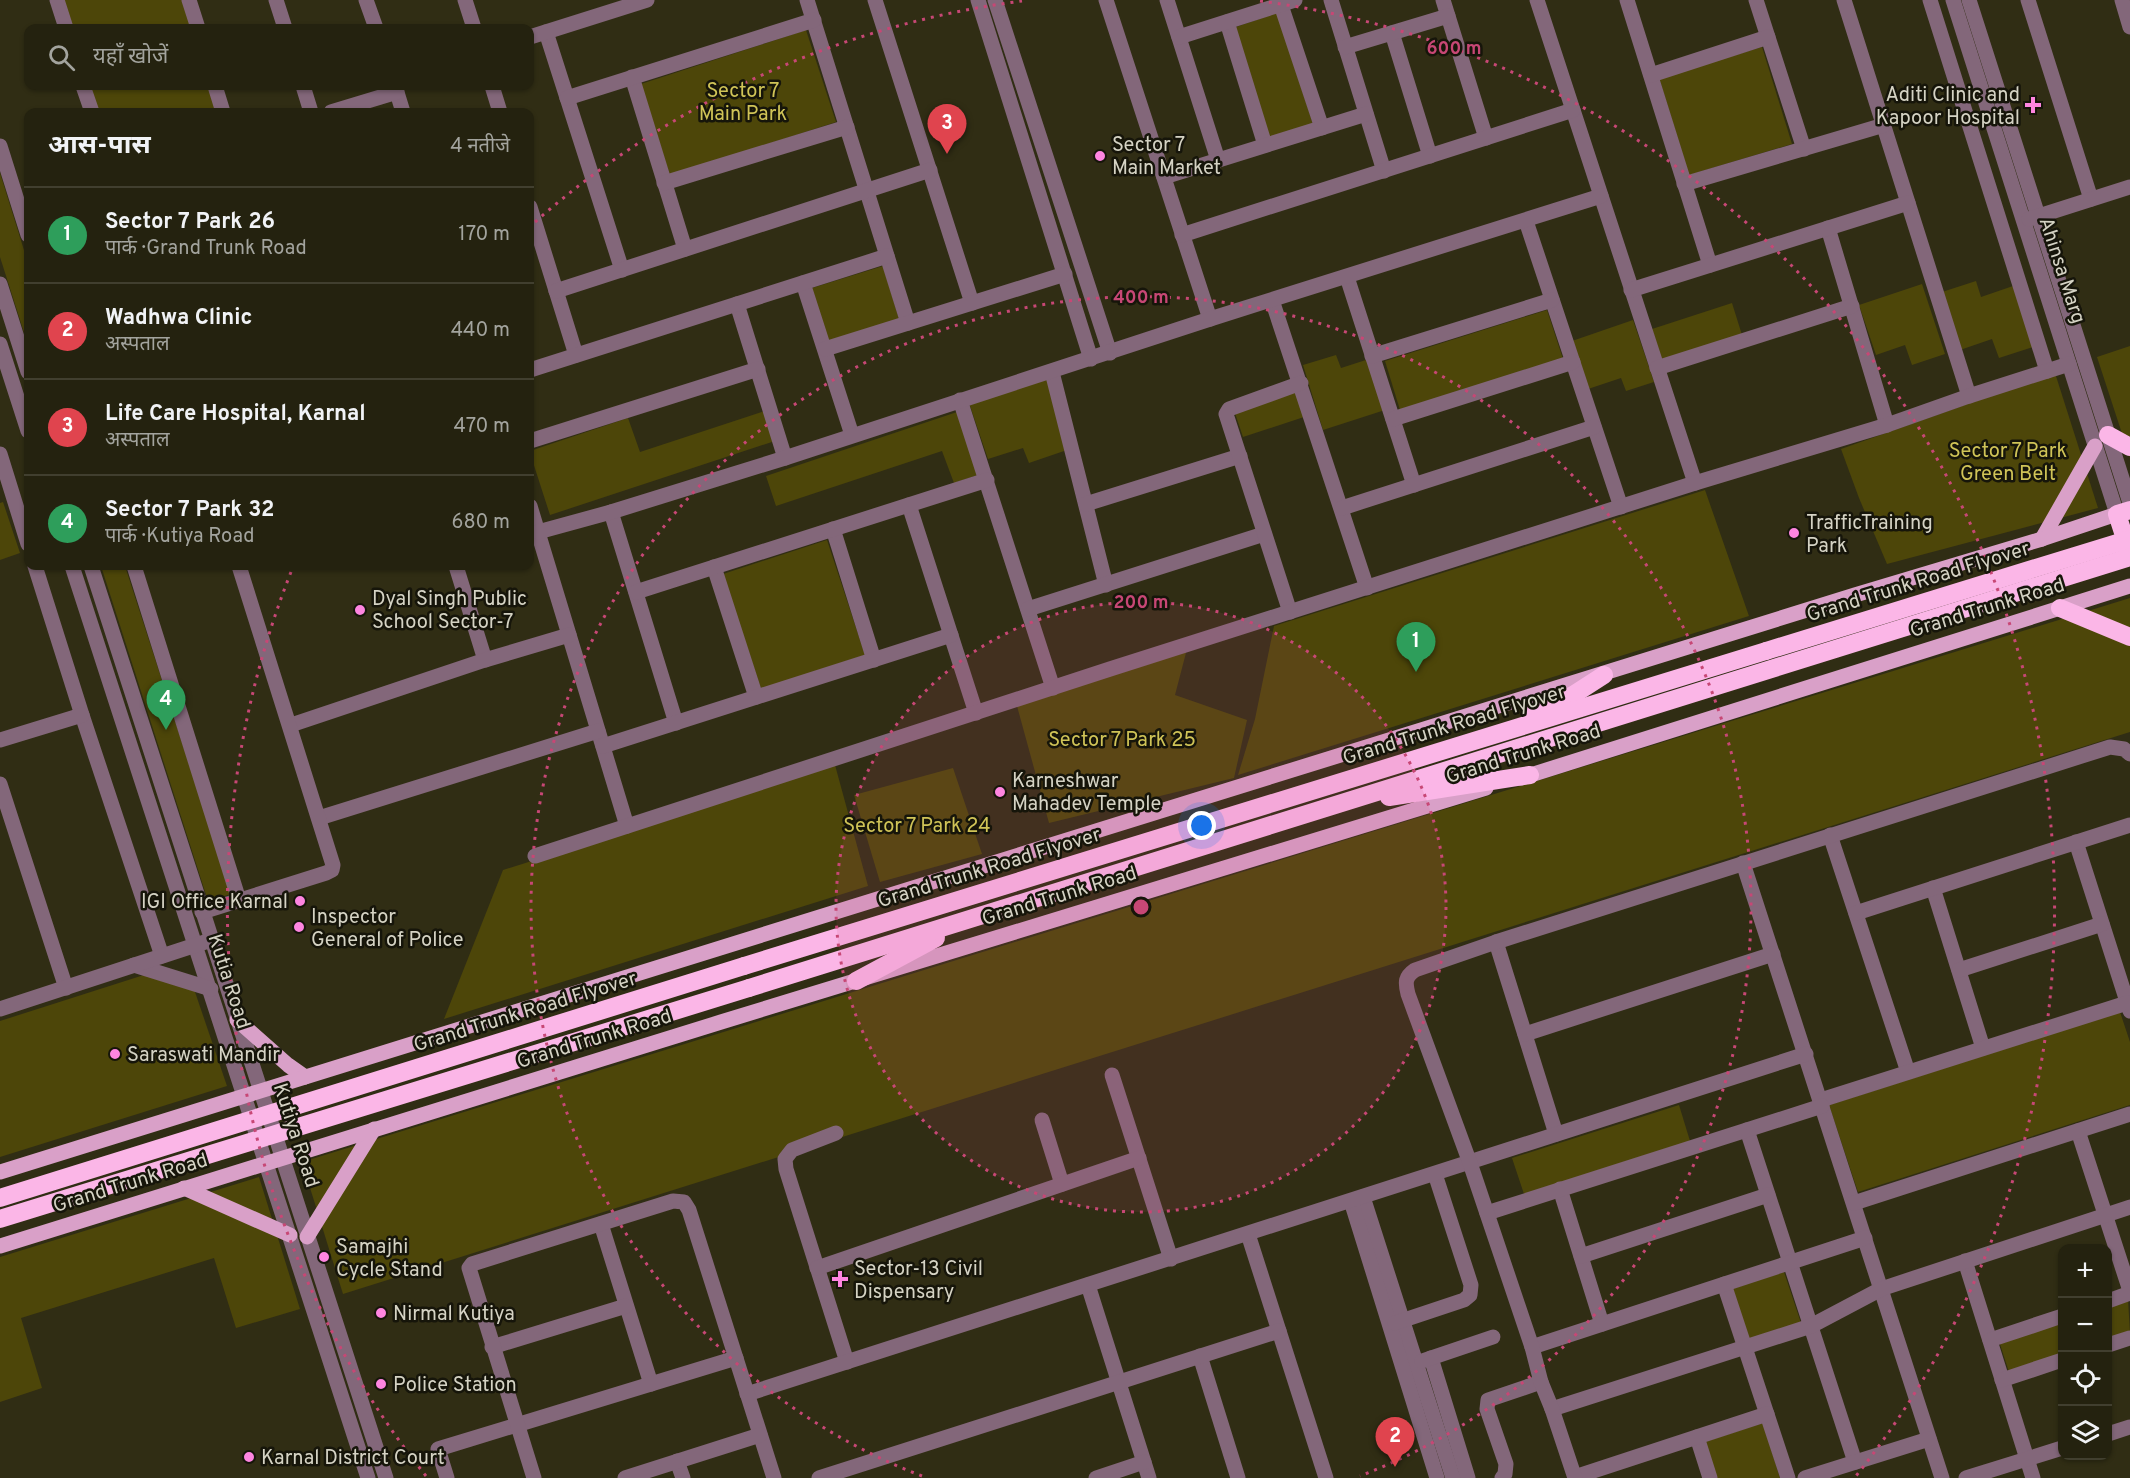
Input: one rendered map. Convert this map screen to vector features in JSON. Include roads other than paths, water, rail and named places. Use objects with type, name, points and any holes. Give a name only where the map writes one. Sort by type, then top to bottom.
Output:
[{"type":"highway","points":[[2102,441],[2130,447]]},
{"type":"highway","name":"Ahinsa Marg","points":[[2126,509],[2130,556]]},
{"type":"highway","name":"Grand Trunk Road Flyover","points":[[0,1198],[2130,539]]},
{"type":"highway","name":"Grand Trunk Road Flyover","points":[[1355,798],[2130,556]]},
{"type":"highway","points":[[2060,608],[2130,637]]},
{"type":"highway","points":[[1449,749],[1557,702],[1604,675]]},
{"type":"highway","points":[[1355,798],[1380,799],[1530,775]]},
{"type":"highway","name":"Grand Trunk Road","points":[[972,918],[1355,798]]},
{"type":"highway","points":[[856,981],[972,918]]},
{"type":"highway","points":[[0,1219],[972,918]]},
{"type":"main road","points":[[2042,539],[2102,441]]},
{"type":"main road","points":[[0,1172],[1604,675],[1855,595],[2042,539],[2126,509]]},
{"type":"main road","name":"Grand Trunk Road","points":[[0,1246],[266,1162],[1530,775],[2130,586]]},
{"type":"main road","points":[[235,1029],[305,1077]]},
{"type":"main road","points":[[308,1237],[374,1129]]},
{"type":"main road","points":[[184,1188],[290,1235]]},
{"type":"street","points":[[57,0],[65,24]]},
{"type":"street","points":[[189,0],[197,24]]},
{"type":"street","points":[[276,0],[284,24]]},
{"type":"street","points":[[465,0],[473,24]]},
{"type":"street","points":[[534,36],[647,0]]},
{"type":"street","points":[[807,0],[908,323]]},
{"type":"street","points":[[875,0],[972,303]]},
{"type":"street","points":[[978,0],[1091,359]]},
{"type":"street","points":[[995,0],[1110,353]]},
{"type":"street","points":[[1106,0],[1210,320]]},
{"type":"street","points":[[1167,0],[1218,160]]},
{"type":"street","points":[[1331,0],[1384,171]]},
{"type":"street","points":[[1443,0],[1486,138]]},
{"type":"street","points":[[1537,0],[1695,483]]},
{"type":"street","points":[[1628,0],[1710,265]]},
{"type":"street","points":[[1756,0],[1804,149]]},
{"type":"street","points":[[1844,0],[1969,396]]},
{"type":"street","points":[[1930,0],[2047,371]]},
{"type":"street","name":"Ahinsa Marg","points":[[1953,0],[2031,218],[2126,509]]},
{"type":"street","name":"Ahinsa Marg","points":[[1969,0],[2031,218],[2069,364],[2102,441]]},
{"type":"street","points":[[2028,0],[2091,199]]},
{"type":"street","points":[[2122,0],[2130,27]]},
{"type":"street","points":[[369,1],[375,24]]},
{"type":"street","points":[[1179,37],[1288,2],[1322,128]]},
{"type":"street","points":[[1346,47],[1448,16]]},
{"type":"street","points":[[567,98],[814,20]]},
{"type":"street","points":[[1227,22],[1265,145]]},
{"type":"street","points":[[988,31],[1004,27]]},
{"type":"street","points":[[546,32],[622,270]]},
{"type":"street","points":[[1392,33],[1430,156]]},
{"type":"street","points":[[1651,75],[1768,37]]},
{"type":"street","points":[[632,77],[685,249]]},
{"type":"street","points":[[84,90],[91,108]]},
{"type":"street","points":[[216,90],[222,108]]},
{"type":"street","points":[[304,90],[310,108]]},
{"type":"street","points":[[342,108],[393,90]]},
{"type":"street","points":[[396,90],[402,108]]},
{"type":"street","points":[[493,90],[499,108]]},
{"type":"street","points":[[1182,235],[1573,110]]},
{"type":"street","points":[[1164,177],[1366,114]]},
{"type":"street","points":[[1684,184],[1884,125]]},
{"type":"street","points":[[664,183],[847,127]]},
{"type":"street","points":[[0,146],[24,221]]},
{"type":"street","points":[[556,291],[930,170]]},
{"type":"street","points":[[1034,174],[1050,170]]},
{"type":"street","points":[[2031,218],[2130,187]]},
{"type":"street","points":[[538,532],[785,458],[1601,196]]},
{"type":"street","points":[[1631,290],[1908,203]]},
{"type":"street","points":[[534,220],[576,355]]},
{"type":"street","points":[[1526,221],[1621,507]]},
{"type":"street","points":[[1828,228],[1887,425]]},
{"type":"street","points":[[534,369],[887,256]]},
{"type":"street","points":[[825,349],[1065,273]]},
{"type":"street","points":[[1347,277],[1414,485]]},
{"type":"street","points":[[803,283],[852,435]]},
{"type":"street","points":[[0,284],[24,359]]},
{"type":"street","points":[[1272,300],[1367,588]]},
{"type":"street","points":[[1372,356],[1552,300]]},
{"type":"street","points":[[737,304],[785,458]]},
{"type":"street","points":[[1657,368],[1852,306]]},
{"type":"street","points":[[21,349],[1,352],[24,408]]},
{"type":"street","points":[[1393,419],[1573,362]]},
{"type":"street","points":[[535,856],[976,712],[1695,483],[1887,425],[2069,364]]},
{"type":"street","points":[[534,440],[758,369]]},
{"type":"street","points":[[1052,372],[1106,585]]},
{"type":"street","points":[[1290,612],[1227,411],[1301,383]]},
{"type":"street","points":[[960,400],[1053,688]]},
{"type":"street","points":[[1342,508],[1594,427]]},
{"type":"street","points":[[0,454],[3,471],[24,532]]},
{"type":"street","points":[[1086,504],[1240,456]]},
{"type":"street","points":[[636,592],[987,480]]},
{"type":"street","points":[[909,505],[976,712]]},
{"type":"street","points":[[611,512],[676,723]]},
{"type":"street","points":[[534,519],[627,826]]},
{"type":"street","points":[[833,529],[874,660]]},
{"type":"street","points":[[1028,609],[1264,534]]},
{"type":"street","points":[[714,567],[756,697]]},
{"type":"street","points":[[36,570],[162,956]]},
{"type":"street","name":"Kutia Road","points":[[73,570],[211,989],[235,1029],[245,1096],[368,1478]]},
{"type":"street","name":"Kutiya Road","points":[[91,570],[211,940],[235,1029],[260,1091],[386,1478]]},
{"type":"street","points":[[135,570],[239,900]]},
{"type":"street","points":[[202,912],[327,873],[332,870],[333,865],[291,725],[240,570]]},
{"type":"street","points":[[457,570],[485,660]]},
{"type":"street","points":[[291,725],[485,660],[569,635]]},
{"type":"street","points":[[319,818],[600,738],[676,723],[951,635]]},
{"type":"street","points":[[0,740],[82,716]]},
{"type":"street","points":[[1767,1414],[1575,1477],[1541,1382],[1532,1347],[1470,1163],[1405,984],[1407,976],[1416,970],[1496,942],[2110,747],[2124,749],[2130,753]]},
{"type":"street","points":[[0,784],[66,987]]},
{"type":"street","points":[[1856,913],[2130,825]]},
{"type":"street","points":[[1830,835],[1908,1072]]},
{"type":"street","points":[[1487,1213],[1747,1130],[1908,1072],[1983,1048],[2129,1007],[2076,842]]},
{"type":"street","points":[[1743,863],[1942,1478]]},
{"type":"street","points":[[1933,888],[1983,1048]]},
{"type":"street","points":[[1959,970],[2102,924]]},
{"type":"street","points":[[0,1009],[211,940]]},
{"type":"street","points":[[1496,942],[1556,1134]]},
{"type":"street","points":[[1525,1034],[1773,954]]},
{"type":"street","points":[[134,965],[211,989]]},
{"type":"street","points":[[747,1394],[1806,1054]]},
{"type":"street","points":[[1112,1075],[1171,1258]]},
{"type":"street","points":[[1854,1203],[2130,1114]]},
{"type":"street","points":[[1042,1120],[1062,1184]]},
{"type":"street","points":[[1747,1130],[1855,1462]]},
{"type":"street","points":[[2078,1131],[2130,1292],[2112,1299]]},
{"type":"street","points":[[836,1133],[792,1150],[785,1159],[786,1169],[847,1362]]},
{"type":"street","points":[[817,1268],[1139,1158]]},
{"type":"street","points":[[1396,1323],[1464,1300],[1470,1295],[1470,1285],[1435,1174]]},
{"type":"street","points":[[1560,1190],[1602,1324]]},
{"type":"street","points":[[1581,1256],[1768,1195]]},
{"type":"street","points":[[279,1203],[295,1198]]},
{"type":"street","points":[[1357,1199],[1396,1323],[1437,1478]]},
{"type":"street","points":[[534,1478],[469,1268],[472,1264],[673,1201],[684,1202],[689,1210],[774,1478]]},
{"type":"street","points":[[1552,1409],[1810,1326],[1881,1289],[2130,1207]]},
{"type":"street","points":[[601,1224],[651,1384]]},
{"type":"street","points":[[1248,1234],[1326,1478]]},
{"type":"street","points":[[1532,1347],[1865,1238]]},
{"type":"street","points":[[1965,1261],[2033,1478]]},
{"type":"street","points":[[1724,1284],[1788,1478]]},
{"type":"street","points":[[1088,1285],[1149,1478]]},
{"type":"street","points":[[314,1310],[330,1306]]},
{"type":"street","points":[[492,1347],[626,1306]]},
{"type":"street","points":[[1989,1340],[2058,1317]]},
{"type":"street","points":[[1396,1323],[1424,1361],[1468,1478]]},
{"type":"street","points":[[819,1478],[867,1471],[1119,1382],[1279,1331]]},
{"type":"street","points":[[1424,1361],[1493,1337]]},
{"type":"street","points":[[2112,1344],[2130,1338]]},
{"type":"street","points":[[1200,1356],[1238,1478]]},
{"type":"street","points":[[447,1478],[438,1449],[736,1358]]},
{"type":"street","points":[[1424,1361],[1453,1478]]},
{"type":"street","points":[[2002,1380],[2058,1361]]},
{"type":"street","points":[[1502,1478],[1506,1464],[1488,1409],[1488,1400],[1541,1382]]},
{"type":"street","points":[[2112,1433],[2130,1427]]},
{"type":"street","points":[[625,1478],[760,1435]]},
{"type":"street","points":[[1697,1437],[1710,1478]]},
{"type":"street","points":[[1805,1478],[1929,1439]]},
{"type":"street","points":[[1966,1478],[2058,1449]]},
{"type":"street","points":[[677,1461],[683,1478]]},
{"type":"street","points":[[1096,1478],[1144,1462]]},
{"type":"place","name":"Aditi Clinic and Kapoor Hospital","points":[[2033,105]]},
{"type":"place","name":"Life Care Hospital, Karnal","points":[[947,154]]},
{"type":"place","name":"Sector 7 Main Market","points":[[1100,156]]},
{"type":"place","name":"TrafficTraining Park","points":[[1794,533]]},
{"type":"place","name":"Dyal Singh Public School Sector-7","points":[[360,610]]},
{"type":"place","name":"Sector 7 Park 26","points":[[1416,672]]},
{"type":"place","name":"Sector 7 Park 32","points":[[166,730]]},
{"type":"place","name":"Karneshwar Mahadev Temple","points":[[1000,792]]},
{"type":"place","name":"IGI Office Karnal","points":[[300,901]]},
{"type":"place","name":"Inspector General of Police","points":[[299,927]]},
{"type":"place","name":"Saraswati Mandir","points":[[115,1054]]},
{"type":"place","name":"Samajhi Cycle Stand","points":[[324,1257]]},
{"type":"place","name":"Sector-13 Civil Dispensary","points":[[840,1279]]},
{"type":"place","name":"Nirmal Kutiya","points":[[381,1313]]},
{"type":"place","name":"Police Station","points":[[381,1384]]},
{"type":"place","name":"Karnal District Court","points":[[249,1457]]},
{"type":"place","name":"Wadhwa Clinic","points":[[1395,1467]]},
{"type":"park label","name":"Sector 7 Main Park","points":[[743,102]]},
{"type":"park label","name":"Sector 7 Park Green Belt","points":[[2008,462]]},
{"type":"park label","name":"Sector 7 Park 25","points":[[1122,739]]},
{"type":"park label","name":"Sector 7 Park 24","points":[[917,825]]}]
